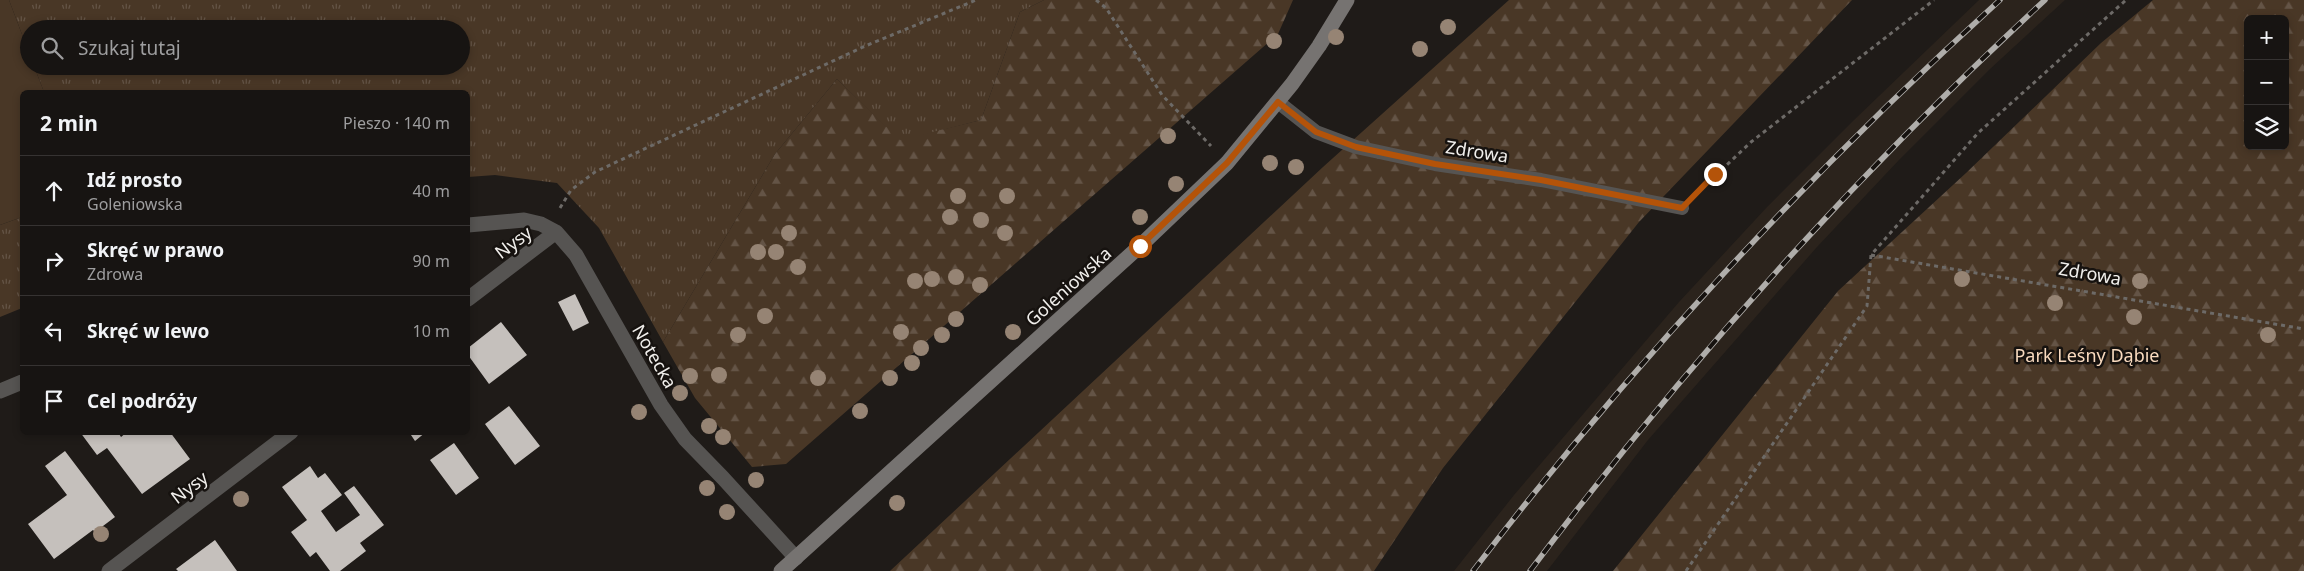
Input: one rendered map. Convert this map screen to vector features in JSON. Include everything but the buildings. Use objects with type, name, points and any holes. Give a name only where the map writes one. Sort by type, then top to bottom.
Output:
[{"type":"street","name":"Goleniowska","points":[[781,571],[1140,246],[1227,163],[1278,102],[1319,46],[1347,0]]},
{"type":"street","name":"Notecka","points":[[470,225],[524,220],[541,224],[556,232],[576,255],[661,405],[685,439],[796,558]]},
{"type":"street","name":"Nysy","points":[[470,297],[556,232]]},
{"type":"street","points":[[0,391],[20,383]]},
{"type":"street","name":"Nysy","points":[[109,571],[287,435]]},
{"type":"lane","name":"Zdrowa","points":[[1278,102],[1316,132],[1356,147],[1435,164],[1541,180],[1682,208]]},
{"type":"path","points":[[556,232],[556,214],[571,190],[596,172],[862,47],[976,0]]},
{"type":"path","points":[[1096,0],[1106,8],[1162,95],[1227,163]]},
{"type":"path","points":[[1682,208],[1751,142],[1934,0]]},
{"type":"path","points":[[1686,571],[1867,306],[1871,255],[1978,133],[2126,0]]},
{"type":"path","name":"Zdrowa","points":[[1871,255],[2304,328]]},
{"type":"shaded area","points":[[1979,0],[2065,0],[1990,69],[1899,160],[1817,247],[1648,440],[1547,571],[1454,571],[1514,495],[1679,302],[1768,206]]},
{"type":"green space","points":[[0,0],[9,0],[20,29],[20,75],[37,75],[43,90],[20,90],[20,218],[0,225]]},
{"type":"green space","points":[[9,0],[1044,0],[1020,12],[981,120],[900,141],[837,79],[775,154],[663,342],[599,228],[557,183],[495,175],[470,177],[470,90],[43,90],[37,75],[470,75],[470,20],[20,20],[20,29]]},
{"type":"green space","points":[[1044,0],[1293,0],[1278,34],[786,464],[752,467],[695,398],[663,342],[775,154],[837,79],[900,140],[981,120],[1020,12]]},
{"type":"green space","points":[[1509,0],[1852,0],[1639,222],[1443,468],[1374,571],[890,571],[1323,167]]},
{"type":"green space","name":"Park Leśny Dąbie","points":[[2153,0],[2304,0],[2304,571],[1613,571],[1838,291],[1966,173],[2101,43]]},
{"type":"green space","points":[[20,218],[20,309],[0,317],[0,225]]},
{"type":"railway","points":[[1473,571],[1594,420],[1723,274],[1859,133],[2000,0]]},
{"type":"railway","points":[[1530,571],[1649,420],[1774,274],[1906,134],[2045,0]]},
{"type":"route","points":[[1140,246],[1227,163],[1278,102],[1289,113],[1316,132],[1356,147],[1435,164],[1541,180],[1682,208],[1715,174]]}]
